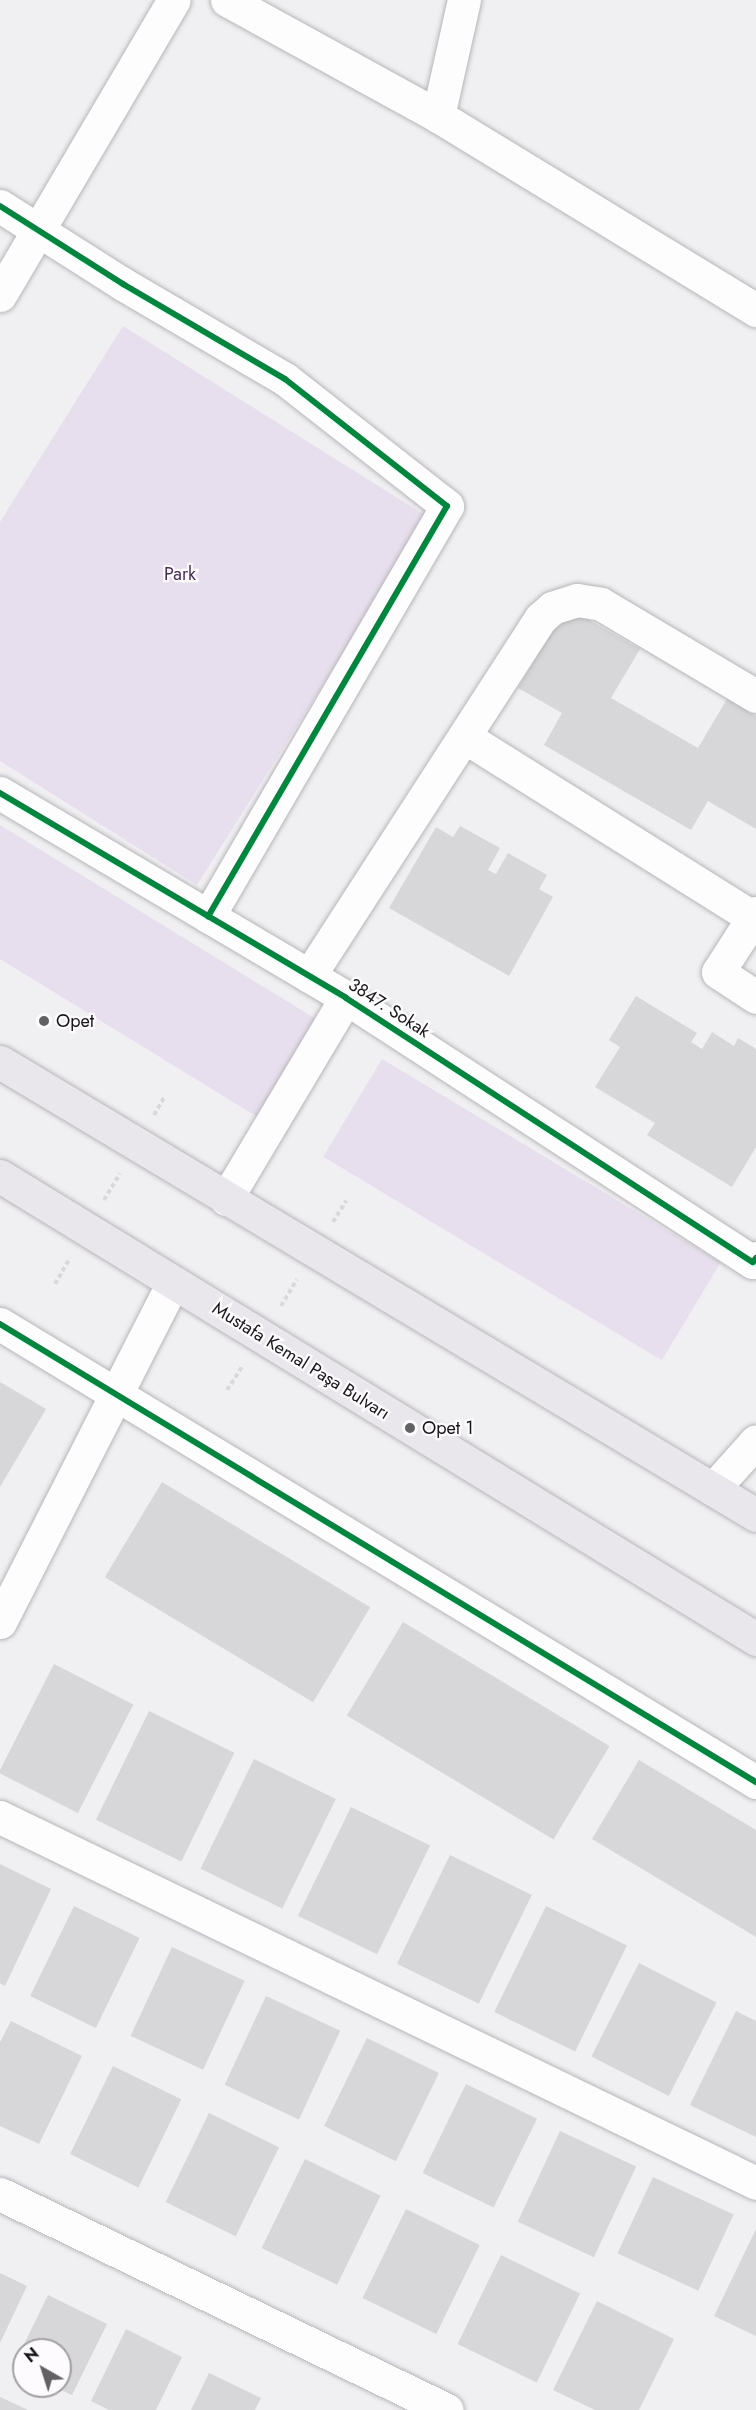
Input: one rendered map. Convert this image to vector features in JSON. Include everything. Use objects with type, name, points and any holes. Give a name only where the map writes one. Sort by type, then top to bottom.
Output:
[{"type":"main road","points":[[0,1062],[756,1515]]},
{"type":"main road","name":"Mustafa Kemal Paşa Bulvarı","points":[[0,1176],[756,1639]]},
{"type":"street","points":[[0,295],[174,0]]},
{"type":"street","points":[[227,0],[438,116],[756,310]]},
{"type":"street","points":[[438,116],[464,0]]},
{"type":"street","points":[[0,206],[285,379],[447,506],[208,916]]},
{"type":"street","points":[[309,976],[541,618],[565,602],[577,600],[601,604],[756,696]]},
{"type":"street","points":[[465,736],[754,915],[718,972],[756,997]]},
{"type":"street","name":"3847. Sokak","points":[[0,793],[346,998],[755,1260]]},
{"type":"street","points":[[226,1199],[346,998]]},
{"type":"street","points":[[0,1622],[173,1282]]},
{"type":"street","points":[[0,1324],[756,1782]]},
{"type":"street","points":[[714,1489],[756,1441]]},
{"type":"street","points":[[0,1817],[756,2183]]},
{"type":"street","points":[[0,2194],[446,2410]]},
{"type":"path","points":[[55,1284],[165,1096]]},
{"type":"path","points":[[227,1390],[346,1201]]},
{"type":"green space","name":"Park","points":[[123,326],[428,517],[197,885],[0,761],[0,522]]},
{"type":"green space","points":[[0,825],[324,1024],[264,1121],[0,959]]},
{"type":"green space","points":[[382,1059],[721,1262],[662,1360],[323,1157]]},
{"type":"building","points":[[566,607],[640,649],[611,698],[698,748],[727,699],[756,716],[756,829],[708,801],[691,830],[544,745],[562,713],[518,688]]},
{"type":"building","points":[[460,826],[500,848],[488,870],[496,874],[508,853],[547,875],[539,889],[553,897],[509,976],[389,908],[436,827],[453,837]]},
{"type":"building","points":[[636,996],[697,1033],[691,1042],[702,1049],[712,1032],[734,1046],[738,1038],[756,1049],[756,1147],[732,1187],[647,1135],[655,1123],[595,1087],[620,1047],[609,1040]]},
{"type":"building","points":[[0,1382],[46,1409],[0,1487]]},
{"type":"building","points":[[162,1482],[370,1607],[313,1702],[105,1577]]},
{"type":"building","points":[[403,1622],[610,1746],[553,1840],[347,1715]]},
{"type":"building","points":[[54,1664],[133,1704],[78,1813],[0,1773]]},
{"type":"building","points":[[149,1711],[234,1753],[181,1861],[96,1820]]},
{"type":"building","points":[[254,1759],[336,1799],[282,1909],[201,1869]]},
{"type":"building","points":[[639,1760],[756,1830],[756,1937],[592,1839]]},
{"type":"building","points":[[351,1807],[430,1846],[377,1954],[298,1916]]},
{"type":"building","points":[[450,1855],[532,1895],[479,2004],[397,1964]]},
{"type":"building","points":[[0,1864],[51,1889],[5,1986],[0,1983]]},
{"type":"building","points":[[74,1906],[140,1938],[96,2028],[30,1996]]},
{"type":"building","points":[[546,1906],[627,1945],[575,2052],[494,2012]]},
{"type":"building","points":[[172,1947],[245,1981],[203,2070],[131,2036]]},
{"type":"building","points":[[639,1963],[717,2002],[669,2096],[591,2057]]},
{"type":"building","points":[[266,1996],[340,2031],[299,2119],[225,2085]]},
{"type":"building","points":[[736,2011],[756,2021],[756,2137],[690,2105]]},
{"type":"building","points":[[11,2021],[82,2056],[39,2144],[0,2126],[0,2042]]},
{"type":"building","points":[[367,2038],[439,2073],[396,2161],[324,2126]]},
{"type":"building","points":[[113,2066],[181,2099],[138,2187],[70,2154]]},
{"type":"building","points":[[466,2084],[537,2119],[494,2208],[423,2173]]},
{"type":"building","points":[[209,2113],[279,2147],[236,2236],[166,2202]]},
{"type":"building","points":[[560,2131],[636,2166],[594,2257],[518,2222]]},
{"type":"building","points":[[305,2159],[380,2196],[337,2285],[262,2248]]},
{"type":"building","points":[[653,2177],[734,2215],[698,2291],[618,2253]]},
{"type":"building","points":[[406,2209],[480,2245],[436,2334],[363,2298]]},
{"type":"building","points":[[756,2229],[756,2336],[714,2316]]},
{"type":"building","points":[[501,2255],[580,2294],[537,2383],[458,2344]]},
{"type":"building","points":[[0,2273],[27,2286],[0,2343]]},
{"type":"building","points":[[48,2295],[107,2324],[72,2395],[72,2338],[27,2338]]},
{"type":"building","points":[[597,2301],[674,2339],[639,2410],[595,2410],[553,2390]]},
{"type":"building","points":[[126,2329],[182,2357],[156,2410],[109,2410],[91,2401]]},
{"type":"building","points":[[209,2373],[261,2398],[255,2410],[191,2410]]},
{"type":"building","points":[[0,2397],[28,2410],[0,2410]]},
{"type":"cycle path","points":[[0,206],[123,284],[285,379],[447,506],[208,916]]},
{"type":"cycle path","points":[[0,793],[346,998],[753,1262],[756,1258]]},
{"type":"cycle path","points":[[0,1324],[756,1782]]},
{"type":"place","name":"Opet","points":[[44,1021]]},
{"type":"place","name":"Opet 1","points":[[410,1428]]}]
